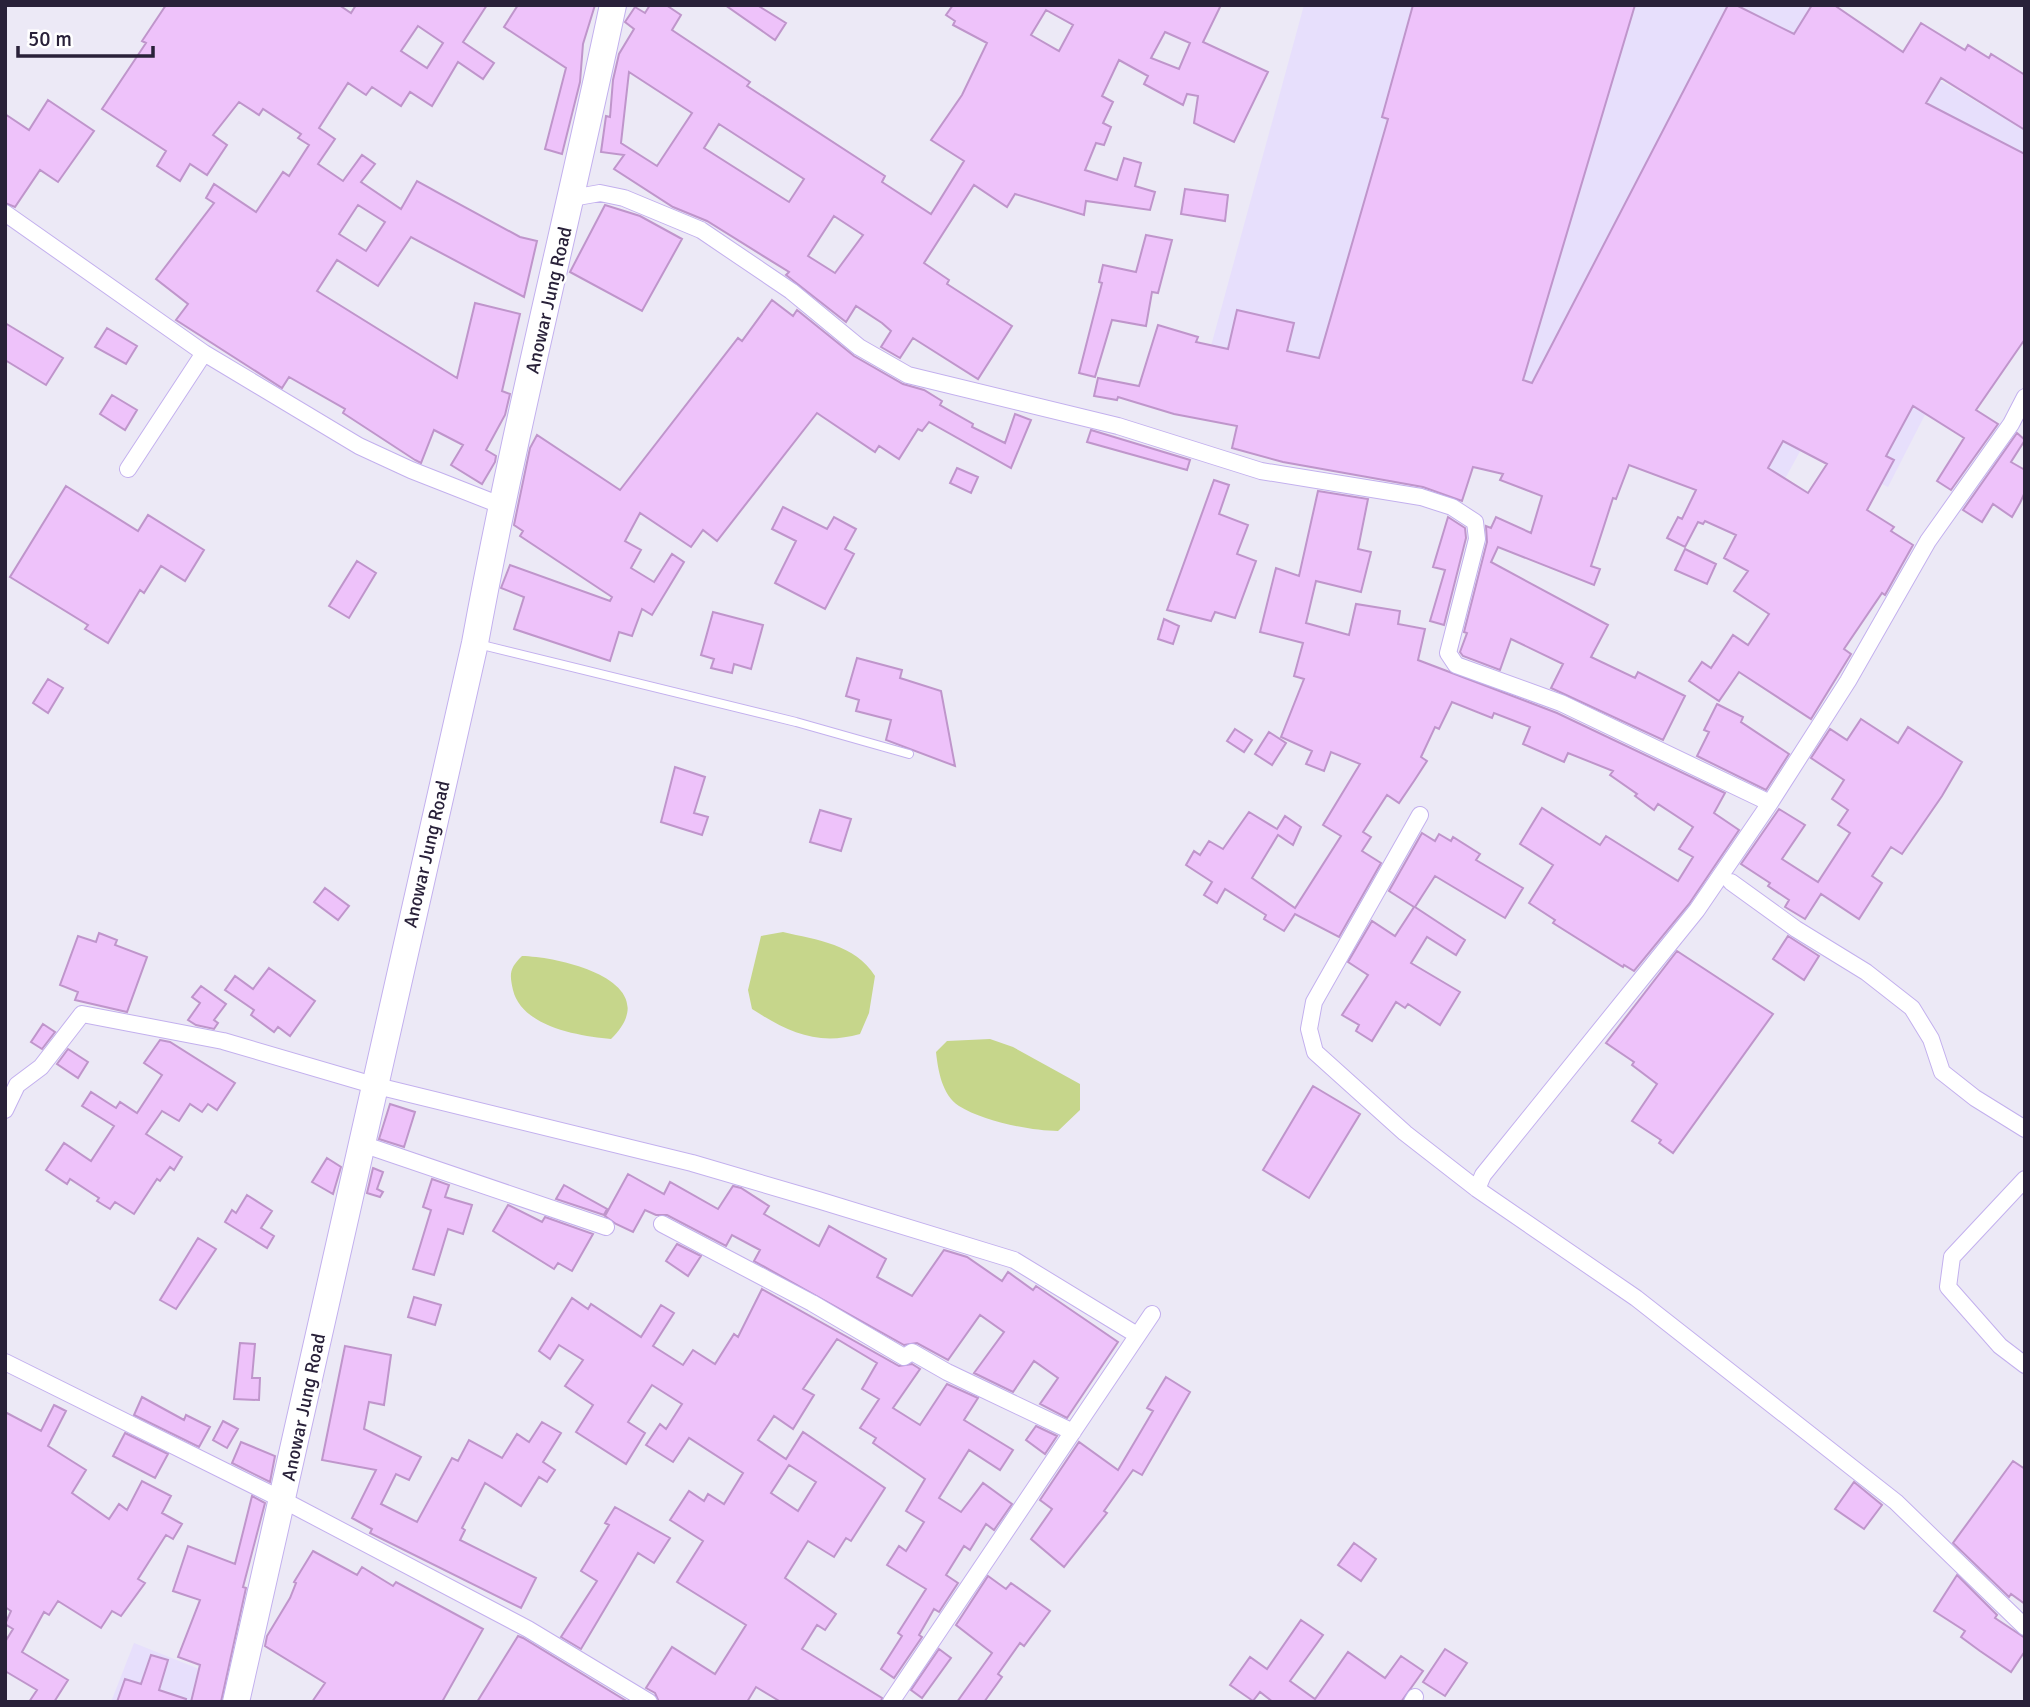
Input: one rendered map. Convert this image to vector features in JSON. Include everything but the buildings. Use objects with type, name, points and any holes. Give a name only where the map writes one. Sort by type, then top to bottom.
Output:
[{"type":"highway","name":"Anowar Jung Road","points":[[236,1702],[475,643],[500,505],[572,198],[613,5]]},
{"type":"street","points":[[572,198],[600,193],[624,198],[701,230],[791,291],[859,347],[908,375],[1118,426],[1261,471],[1421,497],[1464,513],[1475,522],[1477,540],[1448,653],[1456,665],[1561,703],[1770,803]]},
{"type":"street","points":[[5,214],[204,353],[359,446],[500,505]]},
{"type":"street","points":[[128,469],[204,353]]},
{"type":"street","points":[[1478,1189],[1483,1175],[1697,910],[1848,681],[1928,541],[2011,424],[2025,397]]},
{"type":"street","points":[[1420,815],[1314,1002],[1309,1029],[1315,1052],[1405,1133],[1478,1189],[1636,1298],[1896,1502],[2025,1627]]},
{"type":"street","points":[[1731,882],[1796,929],[1866,972],[1912,1008],[1931,1039],[1942,1072],[1975,1098],[2025,1129]]},
{"type":"street","points":[[5,1110],[17,1085],[41,1067],[82,1014],[223,1041],[373,1086],[692,1163],[1014,1260],[1137,1335]]},
{"type":"street","points":[[362,1144],[606,1227]]},
{"type":"street","points":[[2025,1179],[1952,1257],[1948,1287],[2000,1346],[2025,1365]]},
{"type":"street","points":[[662,1224],[812,1303],[904,1357],[912,1352],[1073,1432]]},
{"type":"street","points":[[891,1702],[1152,1314]]},
{"type":"street","points":[[5,1362],[283,1500],[528,1629],[649,1702]]},
{"type":"lane","points":[[475,643],[796,722],[909,754]]},
{"type":"shaded area","points":[[1304,5],[1810,5],[2025,130],[2025,219],[1888,487],[1803,446],[1769,508],[1517,415],[1497,473],[1199,390]]},
{"type":"shaded area","points":[[783,932],[834,945],[867,965],[875,976],[869,1013],[860,1034],[830,1038],[803,1035],[752,1009],[748,990],[761,936]]},
{"type":"shaded area","points":[[522,956],[584,968],[604,977],[619,988],[627,1003],[625,1019],[611,1039],[568,1032],[528,1013],[518,1003],[511,979],[513,968]]},
{"type":"shaded area","points":[[990,1039],[1013,1047],[1080,1084],[1080,1110],[1058,1131],[1007,1124],[959,1106],[945,1089],[936,1052],[947,1041]]},
{"type":"shaded area","points":[[134,1643],[234,1683],[228,1702],[111,1702]]}]
